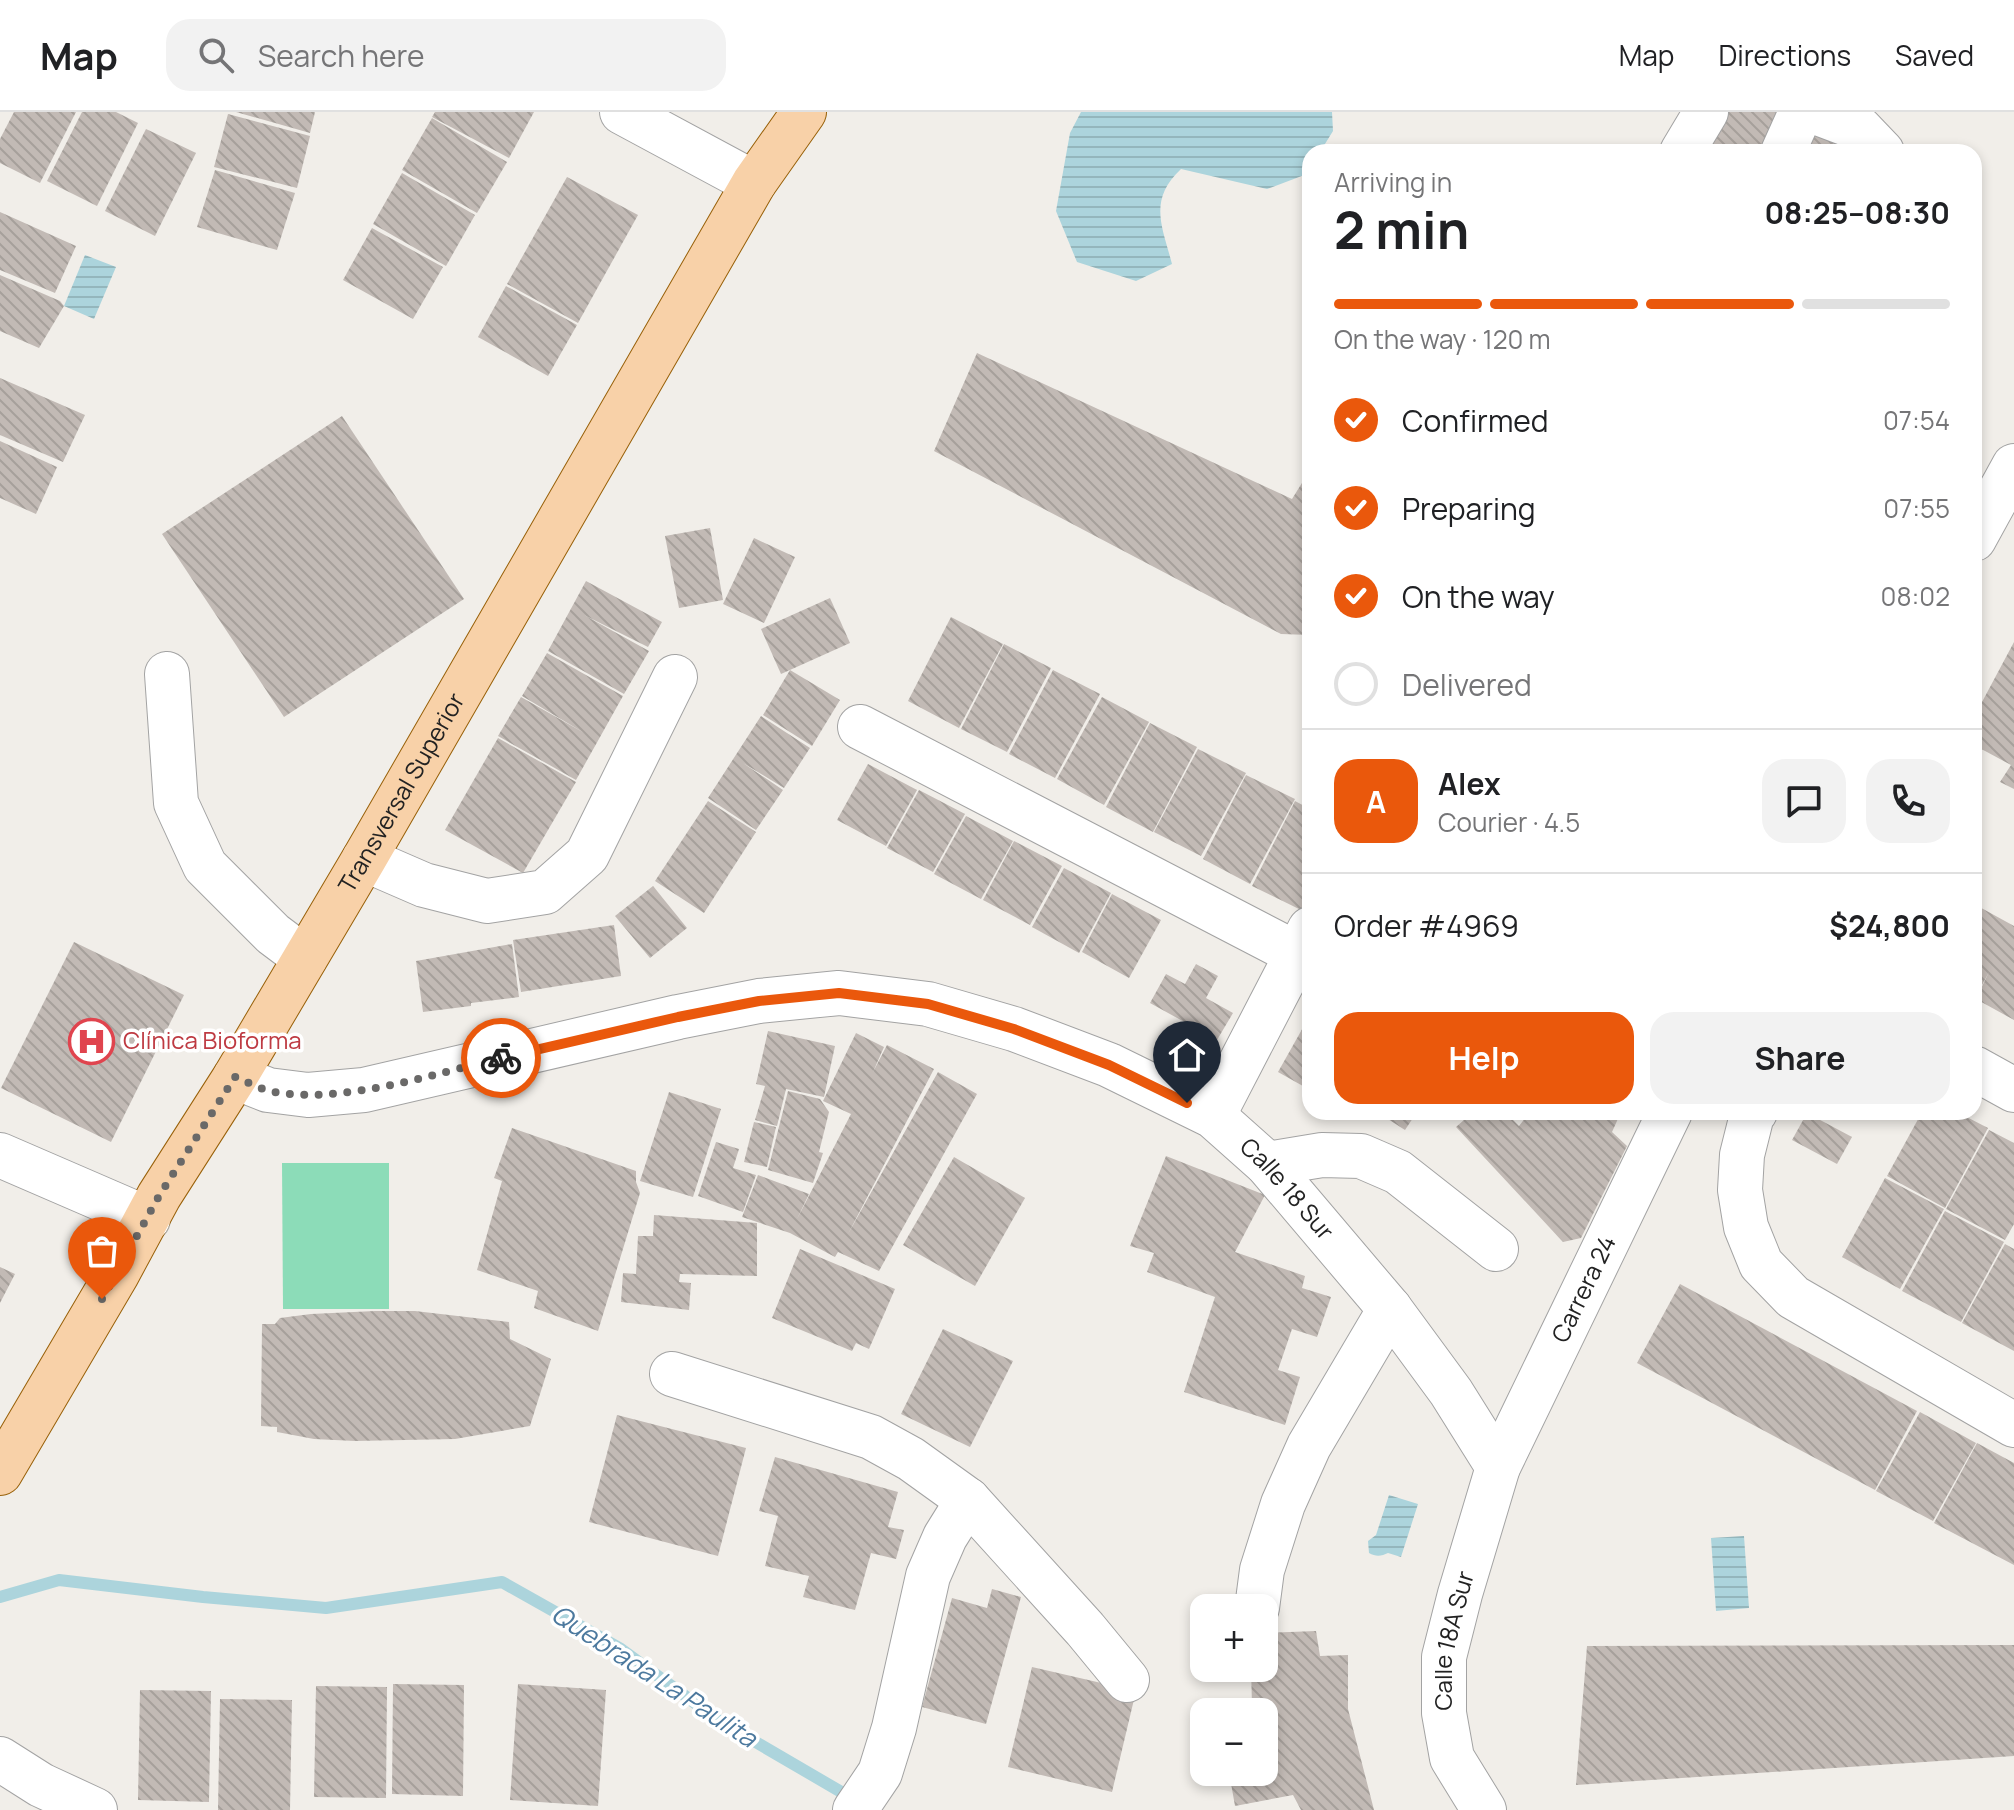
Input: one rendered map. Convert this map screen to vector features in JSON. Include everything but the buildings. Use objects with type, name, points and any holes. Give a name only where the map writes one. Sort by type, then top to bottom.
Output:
[{"type":"main road","name":"Transversal Superior","points":[[0,1473],[159,1196],[235,1077],[364,859],[754,183],[804,112]]},
{"type":"street","points":[[622,112],[754,183]]},
{"type":"street","points":[[1687,144],[1706,112]]},
{"type":"street","points":[[1787,144],[1801,112]]},
{"type":"street","points":[[1815,112],[1860,129],[1874,144]]},
{"type":"street","points":[[1982,525],[2013,469]]},
{"type":"street","points":[[167,674],[176,803],[205,866],[273,934],[305,958]]},
{"type":"street","points":[[364,859],[424,885],[487,901],[545,892],[587,855],[675,677]]},
{"type":"street","points":[[860,727],[1302,941]]},
{"type":"street","points":[[1213,1116],[1302,946]]},
{"type":"street","name":"Calle 18 Sur","points":[[235,1077],[268,1090],[308,1095],[364,1090],[678,1017],[759,1001],[839,993],[928,1004],[1014,1029],[1109,1065],[1213,1116],[1267,1164],[1390,1309],[1451,1392],[1498,1467]]},
{"type":"street","points":[[1982,1072],[2014,1090]]},
{"type":"street","name":"Carrera 24","points":[[1498,1467],[1666,1120]]},
{"type":"street","points":[[1750,1120],[1742,1155],[1740,1190],[1746,1227],[1761,1264],[1793,1297],[2014,1425]]},
{"type":"street","points":[[0,1155],[148,1219]]},
{"type":"street","points":[[1267,1164],[1322,1155],[1361,1156],[1398,1172],[1496,1249]]},
{"type":"street","points":[[1259,1594],[1262,1570],[1283,1504],[1309,1446],[1390,1309]]},
{"type":"street","points":[[672,1374],[871,1437],[911,1459],[968,1500],[1127,1680]]},
{"type":"street","name":"Calle 18A Sur","points":[[1484,1810],[1452,1758],[1444,1713],[1444,1657],[1498,1467]]},
{"type":"street","points":[[864,1799],[880,1773],[894,1728],[928,1576],[945,1537],[968,1500]]},
{"type":"street","points":[[0,1759],[41,1785],[95,1810]]},
{"type":"green space","points":[[282,1163],[389,1163],[389,1309],[283,1309]]},
{"type":"water","points":[[1081,112],[1332,112],[1333,131],[1325,144],[1302,144],[1302,176],[1267,189],[1181,169],[1171,180],[1161,203],[1160,214],[1172,264],[1136,281],[1077,262],[1056,211],[1070,133]]},
{"type":"water","points":[[85,255],[116,267],[94,319],[64,306]]},
{"type":"water","points":[[1389,1495],[1418,1504],[1401,1557],[1369,1553],[1368,1541],[1376,1535]]},
{"type":"water","points":[[1744,1536],[1749,1608],[1716,1611],[1711,1538]]},
{"type":"waterway","name":"Quebrada La Paulita","points":[[0,1597],[59,1580],[326,1608],[502,1582],[621,1649],[718,1720],[855,1800]]},
{"type":"way so far","points":[[102,1299],[159,1196],[235,1077],[268,1090],[308,1095],[364,1090],[501,1058]]},
{"type":"place","name":"Clínica Bioforma","points":[[92,1041]]},
{"type":"route","points":[[501,1058],[759,1001],[839,993],[928,1004],[1014,1029],[1109,1065],[1187,1103]]}]
